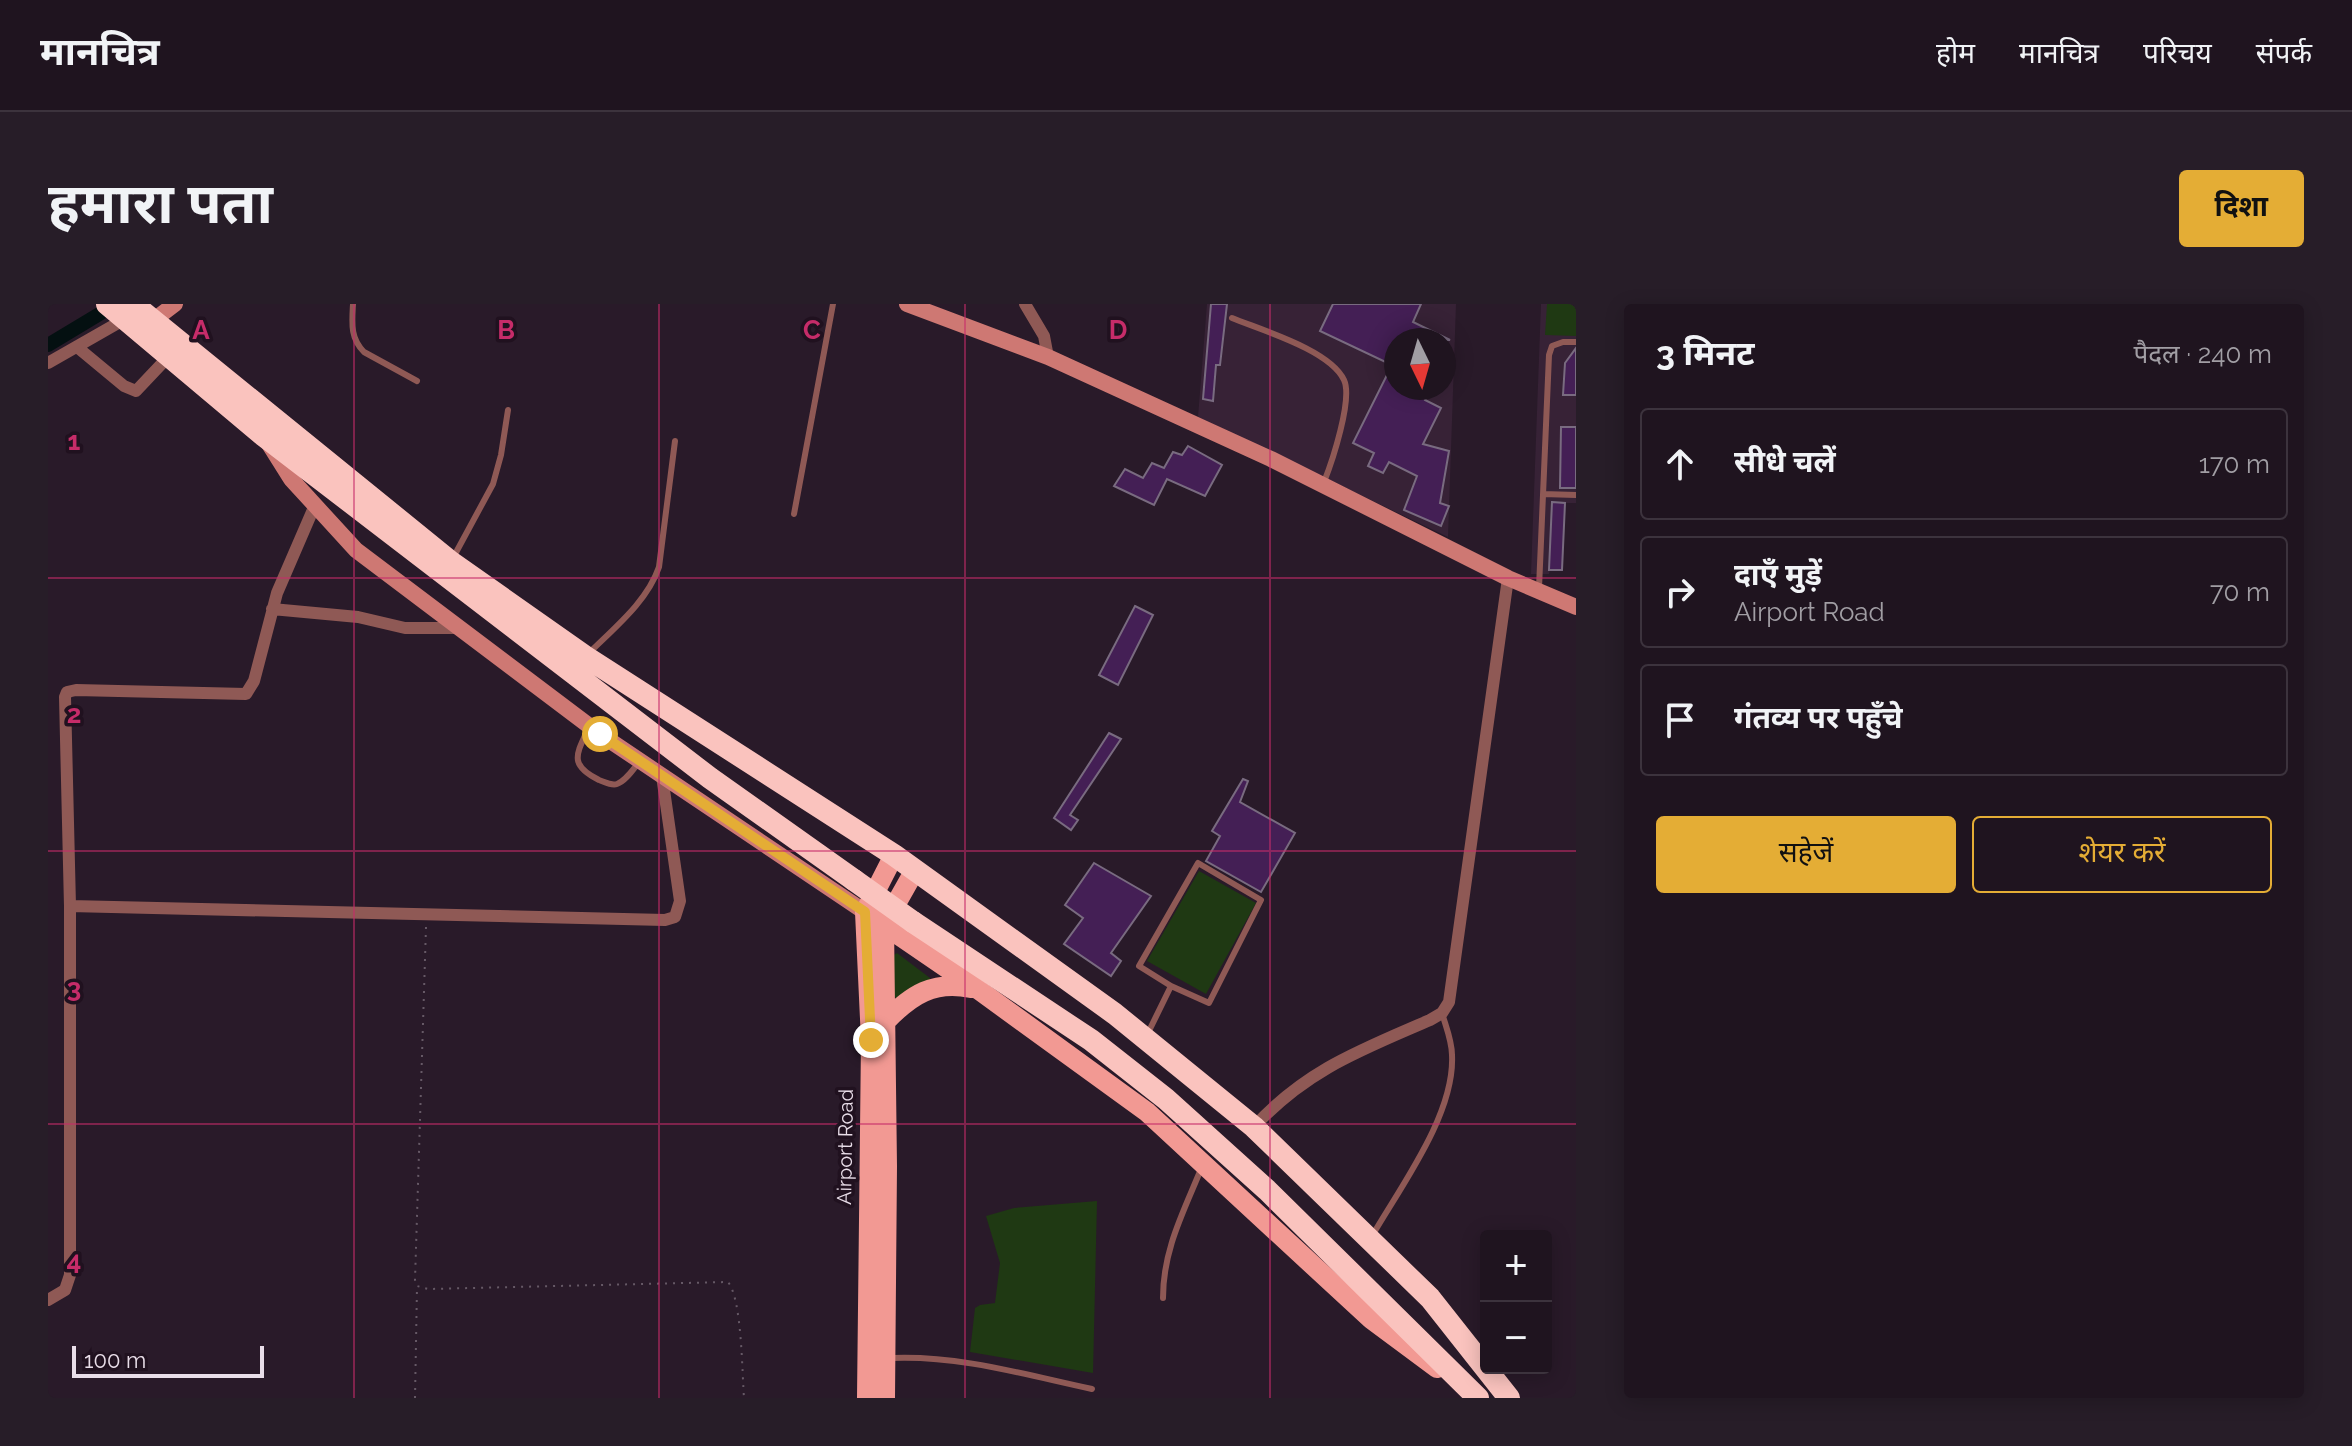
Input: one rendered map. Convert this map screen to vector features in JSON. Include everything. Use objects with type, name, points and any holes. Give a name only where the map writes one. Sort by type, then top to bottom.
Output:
[{"type":"highway","points":[[132,310],[170,355],[264,436],[710,778],[913,922],[1091,1040],[1166,1099],[1267,1190],[1477,1397]]},
{"type":"highway","points":[[132,310],[451,562],[586,657],[894,855],[1145,1039],[1254,1127],[1430,1298],[1509,1398]]},
{"type":"main road","points":[[132,310],[175,304]]},
{"type":"main road","points":[[907,304],[1048,357],[1322,485],[1508,578],[1576,607]]},
{"type":"main road","points":[[264,436],[291,479],[356,550],[589,726],[979,990],[1147,1112],[1371,1319],[1477,1397]]},
{"type":"main road","name":"Airport Road","points":[[867,1398],[871,1040],[865,912],[894,855]]},
{"type":"main road","points":[[885,1398],[884,925],[915,870]]},
{"type":"main road","points":[[886,1021],[916,994],[930,988],[957,985],[979,990]]},
{"type":"street","points":[[1025,304],[1044,336],[1048,357]]},
{"type":"street","points":[[48,363],[132,310]]},
{"type":"street","points":[[77,347],[124,386],[136,391],[170,355]]},
{"type":"street","points":[[48,1300],[65,1290],[70,1275],[70,906],[65,697],[67,692],[246,694],[254,681],[272,609],[315,505]]},
{"type":"street","points":[[1254,1127],[1277,1102],[1322,1069],[1442,1013],[1449,1002],[1508,578]]},
{"type":"street","points":[[272,609],[358,617],[405,628],[460,628]]},
{"type":"street","points":[[70,906],[665,920],[675,917],[680,901],[662,776]]},
{"type":"lane","points":[[353,304],[352,329],[357,345],[364,352],[417,381]]},
{"type":"lane","points":[[794,514],[833,304]]},
{"type":"lane","points":[[1232,318],[1314,353],[1344,378],[1347,391],[1345,407],[1322,485]]},
{"type":"lane","points":[[1539,592],[1549,355],[1552,346],[1576,342]]},
{"type":"lane","points":[[451,562],[493,484],[508,410]]},
{"type":"lane","points":[[586,657],[649,591],[654,580],[659,567],[675,441]]},
{"type":"lane","points":[[1543,494],[1576,495]]},
{"type":"lane","points":[[589,726],[577,759],[585,772],[616,784],[640,761]]},
{"type":"lane","points":[[1198,863],[1261,900],[1209,1003],[1171,986],[1139,966],[1198,863]]},
{"type":"lane","points":[[1145,1039],[1171,986]]},
{"type":"lane","points":[[1370,1239],[1446,1103],[1453,1057],[1442,1013]]},
{"type":"lane","points":[[1163,1298],[1168,1250],[1202,1166]]},
{"type":"lane","points":[[885,1358],[924,1357],[963,1362],[1092,1389]]},
{"type":"path","points":[[415,1398],[415,1280],[427,915]]},
{"type":"path","points":[[417,1286],[428,1289],[728,1282],[733,1289],[737,1313],[744,1398]]},
{"type":"shaded area","points":[[1207,304],[1456,304],[1455,328],[1384,328],[1384,400],[1453,400],[1448,537],[1198,417]]},
{"type":"shaded area","points":[[1541,304],[1576,304],[1576,503],[1565,503],[1562,570],[1531,574]]},
{"type":"green space","points":[[1547,304],[1576,304],[1576,336],[1545,335]]},
{"type":"green space","points":[[1199,871],[1256,903],[1206,994],[1147,961]]},
{"type":"green space","points":[[897,953],[931,982],[899,999],[892,996],[892,956]]},
{"type":"green space","points":[[1097,1201],[1093,1373],[970,1352],[975,1308],[995,1303],[1000,1263],[986,1216],[1014,1208]]},
{"type":"building","points":[[1211,304],[1227,304],[1213,401],[1203,399]]},
{"type":"building","points":[[1333,304],[1421,304],[1413,322],[1425,328],[1384,328],[1384,361],[1320,331]]},
{"type":"building","points":[[1576,348],[1576,395],[1563,395],[1565,363]]},
{"type":"building","points":[[1384,381],[1384,400],[1425,400],[1441,408],[1423,444],[1449,451],[1440,503],[1449,506],[1441,526],[1404,510],[1417,476],[1389,462],[1383,473],[1368,466],[1374,453],[1353,443]]},
{"type":"building","points":[[1561,427],[1576,427],[1576,488],[1560,488]]},
{"type":"building","points":[[1188,446],[1222,465],[1205,496],[1167,479],[1154,505],[1114,486],[1125,469],[1143,478],[1152,463],[1164,468],[1173,452],[1182,455]]},
{"type":"building","points":[[1552,502],[1565,503],[1562,570],[1549,570]]},
{"type":"building","points":[[1135,606],[1153,615],[1118,685],[1099,675]]},
{"type":"building","points":[[1109,733],[1121,739],[1070,815],[1078,820],[1071,830],[1054,818]]},
{"type":"building","points":[[1243,779],[1248,781],[1240,802],[1295,833],[1261,892],[1206,861],[1220,836],[1212,831]]},
{"type":"building","points":[[1094,863],[1151,896],[1111,953],[1121,961],[1111,976],[1064,944],[1083,918],[1065,905]]},
{"type":"waterway","points":[[48,345],[116,304]]},
{"type":"route","points":[[600,734],[865,912],[871,1040]]}]
